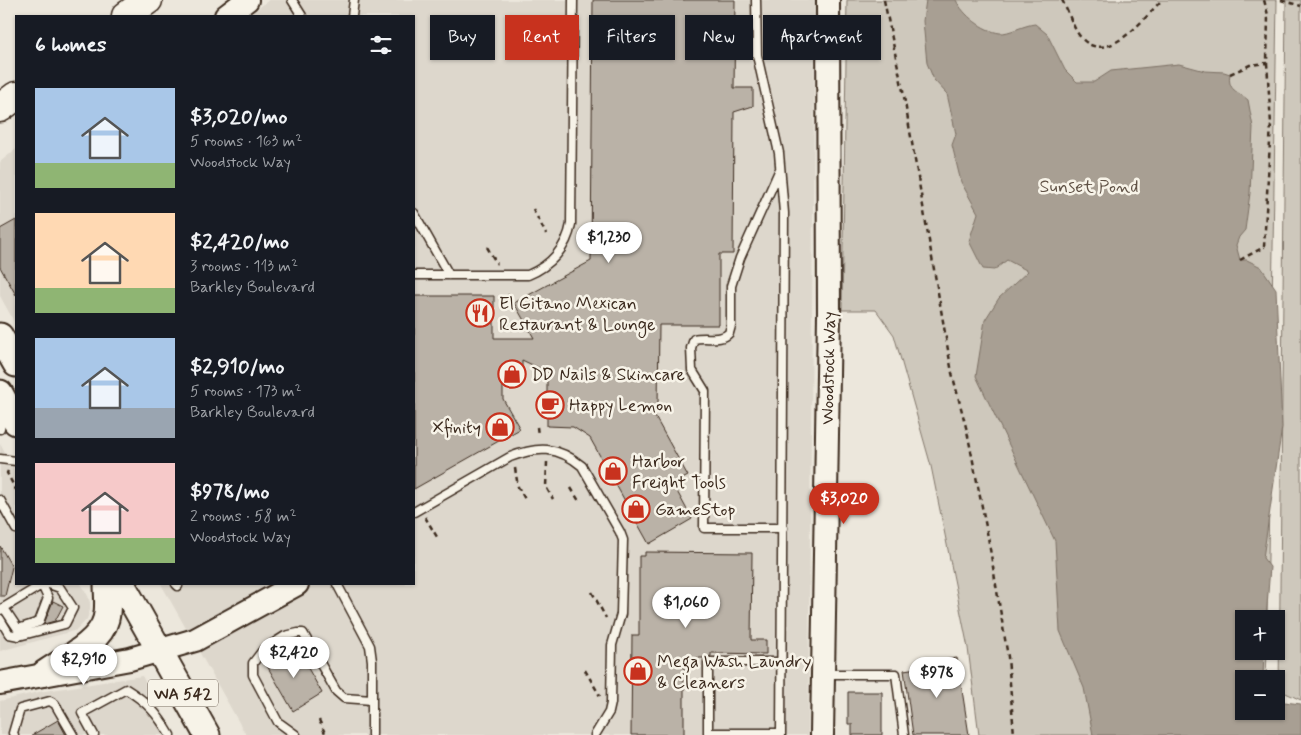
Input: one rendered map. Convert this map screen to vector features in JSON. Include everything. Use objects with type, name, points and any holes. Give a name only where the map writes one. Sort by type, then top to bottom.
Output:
[{"type":"highway","points":[[127,15],[148,0]]},
{"type":"highway","points":[[0,108],[15,97]]},
{"type":"main road","points":[[227,15],[248,0]]},
{"type":"main road","name":"Woodstock Way","points":[[822,735],[829,314],[828,0]]},
{"type":"main road","points":[[0,336],[15,362]]},
{"type":"main road","points":[[1,395],[15,420]]},
{"type":"main road","points":[[45,674],[91,642],[100,631],[107,614],[107,585]]},
{"type":"main road","name":"WA 542","points":[[123,585],[207,735]]},
{"type":"main road","points":[[0,683],[130,659],[195,640],[268,593],[294,585]]},
{"type":"lane","points":[[292,0],[301,15]]},
{"type":"lane","points":[[352,15],[354,0]]},
{"type":"lane","points":[[415,275],[528,275],[545,267],[568,236],[571,224],[573,0]]},
{"type":"lane","points":[[756,0],[756,54],[781,167],[785,256],[782,662],[781,734],[708,732],[708,662],[782,662]]},
{"type":"lane","points":[[781,167],[746,241],[732,286],[731,326],[729,333],[725,337],[697,338],[692,341],[692,370],[705,391],[704,528],[783,528]]},
{"type":"lane","points":[[415,215],[449,275]]},
{"type":"lane","points":[[0,429],[3,416],[1,395]]},
{"type":"lane","points":[[415,511],[510,457],[523,452],[532,450],[556,451],[574,459],[582,466],[620,532],[622,540],[621,614],[612,645],[611,703],[609,712],[595,735]]},
{"type":"lane","points":[[0,459],[15,461]]},
{"type":"lane","points":[[0,500],[15,527]]},
{"type":"lane","points":[[43,585],[2,609],[18,629],[39,622],[48,598],[45,585]]},
{"type":"lane","points":[[0,619],[9,634],[19,636],[65,624],[73,608],[60,588],[49,585]]},
{"type":"lane","points":[[338,585],[370,646],[372,662],[372,735]]},
{"type":"lane","points":[[296,735],[278,722],[252,675],[253,663],[263,650],[285,636],[298,633],[303,634],[336,691],[344,698],[372,700]]},
{"type":"lane","points":[[822,674],[896,674],[904,735]]},
{"type":"lane","points":[[94,735],[82,713],[126,689],[142,699],[159,716],[170,735]]},
{"type":"lane","points":[[14,735],[20,709],[50,701],[55,704],[74,735]]},
{"type":"path","points":[[884,0],[903,91],[952,373],[967,431],[988,537],[1008,657],[1014,735]]},
{"type":"path","points":[[1062,0],[1079,34],[1090,44],[1104,46],[1112,45],[1123,39],[1162,0]]},
{"type":"path","points":[[1240,260],[1264,247],[1271,124],[1267,63],[1268,15],[1264,0]]},
{"type":"path","points":[[1281,0],[1301,6]]},
{"type":"path","points":[[1230,74],[1250,65],[1267,63]]},
{"type":"path","points":[[533,209],[546,234]]},
{"type":"path","points":[[487,248],[497,264]]},
{"type":"path","points":[[509,294],[509,303]]},
{"type":"path","points":[[537,427],[538,435]]},
{"type":"path","points":[[547,460],[546,488],[552,499]]},
{"type":"path","points":[[515,468],[518,487],[525,499]]},
{"type":"path","points":[[8,471],[6,473],[15,488]]},
{"type":"path","points":[[571,488],[579,501]]},
{"type":"path","points":[[10,494],[15,491]]},
{"type":"path","points":[[425,518],[437,538]]},
{"type":"path","points":[[592,592],[606,618]]},
{"type":"path","points":[[585,670],[600,696]]},
{"type":"path","points":[[319,720],[326,732]]},
{"type":"shaded area","points":[[269,0],[815,0],[815,15],[763,15],[763,60],[814,60],[808,735],[246,735],[162,585],[415,585],[415,15],[249,15]]},
{"type":"shaded area","name":"Sunset Pond","points":[[926,0],[956,0],[969,17],[980,26],[994,32],[1003,33],[1035,24],[1047,34],[1065,70],[1077,82],[1094,82],[1111,71],[1179,64],[1205,71],[1230,74],[1230,84],[1234,90],[1248,100],[1253,127],[1250,193],[1245,230],[1239,237],[1236,245],[1240,260],[1247,260],[1261,267],[1276,289],[1282,427],[1263,558],[1270,567],[1267,610],[1235,610],[1235,660],[1264,660],[1263,670],[1235,670],[1235,720],[1285,720],[1285,702],[1301,704],[1301,735],[1093,735],[1084,688],[1060,631],[1055,541],[976,376],[985,320],[999,298],[1028,271],[1007,260],[994,270],[983,269],[969,241],[978,213],[961,182],[952,145],[956,134],[947,94],[934,80],[927,63],[923,21]]},
{"type":"shaded area","points":[[15,150],[15,323],[0,296],[0,162]]},
{"type":"shaded area","points":[[0,444],[15,470],[15,585],[82,585],[88,596],[90,610],[87,619],[77,630],[0,651]]},
{"type":"shaded area","points":[[142,676],[175,735],[0,735],[0,701],[39,692]]},
{"type":"green space","name":"Sunset Pond","points":[[847,0],[1277,0],[1267,610],[1235,610],[1235,660],[1267,660],[1266,670],[1235,670],[1235,720],[1252,720],[1265,735],[979,735],[968,648],[931,466],[894,335],[876,310],[842,310],[846,60],[881,60],[881,15],[847,15]]},
{"type":"green space","points":[[1286,0],[1301,0],[1301,700],[1285,693],[1285,670],[1279,670],[1279,660],[1285,660],[1285,610],[1280,610]]},
{"type":"building","points":[[593,0],[735,0],[735,15],[685,15],[685,60],[734,60],[734,88],[753,88],[753,106],[734,112],[733,254],[719,254],[719,325],[659,325],[658,406],[649,406],[688,476],[673,484],[692,519],[649,544],[590,438],[573,427],[547,426],[547,372],[522,360],[522,385],[503,385],[503,399],[520,429],[415,488],[415,296],[494,296],[494,338],[534,338],[514,303],[591,261],[593,60],[675,60],[675,15],[593,15]]},
{"type":"building","points":[[15,221],[15,293],[0,267],[0,229]]},
{"type":"building","points":[[0,546],[12,567],[5,596],[0,596]]},
{"type":"building","points":[[645,552],[752,553],[751,640],[766,640],[766,654],[711,653],[711,656],[705,658],[684,658],[684,735],[631,735],[632,635],[639,635],[639,556],[645,556]]},
{"type":"building","points":[[53,601],[63,606],[55,621],[44,624]]},
{"type":"building","points":[[296,647],[322,693],[293,711],[266,664]]},
{"type":"building","points":[[957,658],[969,735],[913,735],[904,670],[930,666],[929,662]]},
{"type":"building","points":[[848,692],[882,692],[882,735],[852,735],[852,724],[848,724]]},
{"type":"building","points":[[58,720],[66,735],[32,735]]},
{"type":"place","name":"El Gitano Mexican Restaurant & Lounge","points":[[480,313]]},
{"type":"place","name":"DD Nails & Skincare","points":[[512,374]]},
{"type":"place","name":"Happy Lemon","points":[[550,405]]},
{"type":"place","name":"Xfinity","points":[[500,427]]},
{"type":"place","name":"Harbor Freight Tools","points":[[613,471]]},
{"type":"place","name":"GameStop","points":[[636,509]]},
{"type":"place","name":"Mega Wash Laundry & Cleaners","points":[[638,671]]}]
